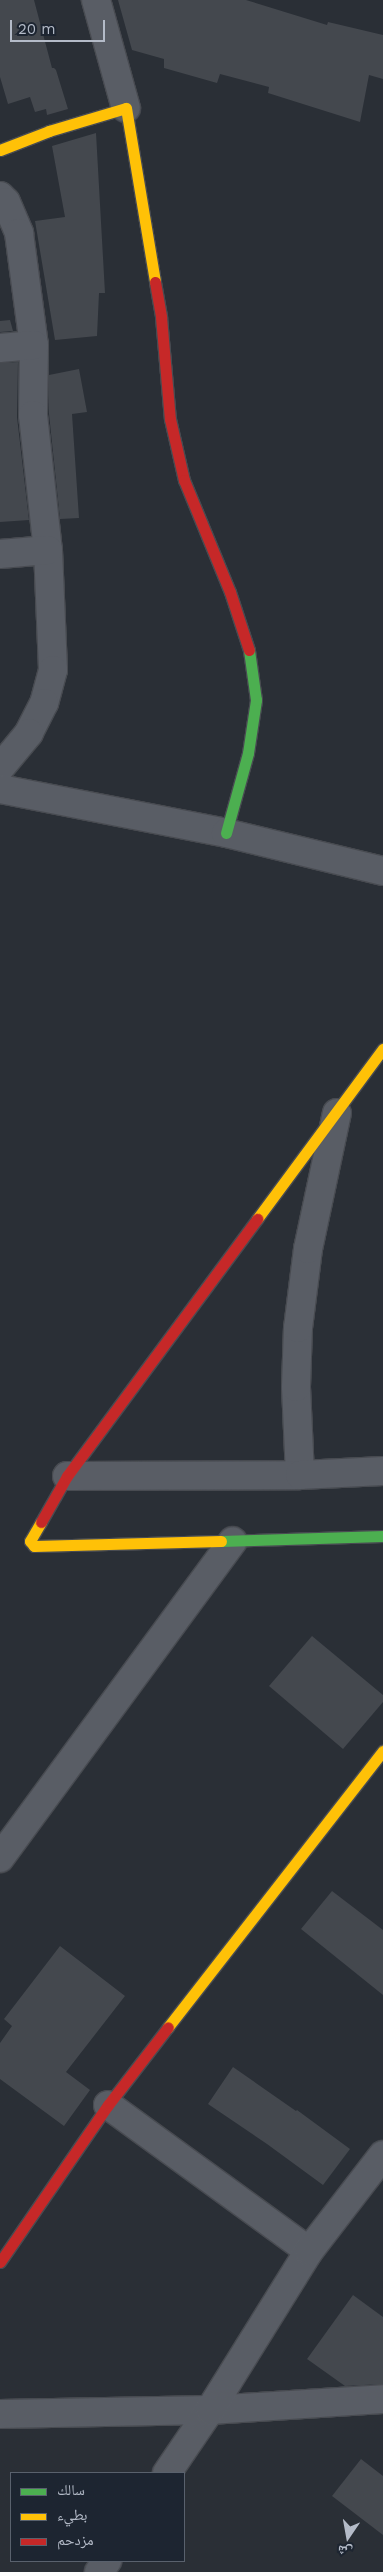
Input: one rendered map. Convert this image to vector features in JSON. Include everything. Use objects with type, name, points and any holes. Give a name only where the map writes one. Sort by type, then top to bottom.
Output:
[{"type":"street","points":[[96,0],[126,108],[161,317],[170,419],[184,480],[230,592],[251,656],[256,700],[248,753],[226,833]]},
{"type":"street","points":[[0,150],[49,131],[126,108]]},
{"type":"street","points":[[0,196],[6,202],[19,233],[34,345],[33,415],[48,550],[53,670],[44,703],[29,733],[0,768]]},
{"type":"street","points":[[0,348],[34,345]]},
{"type":"street","points":[[0,554],[48,550]]},
{"type":"street","points":[[0,789],[226,833],[383,871]]},
{"type":"street","points":[[383,1050],[67,1476],[31,1538],[31,1543],[34,1546],[233,1542],[383,1536]]},
{"type":"street","points":[[300,1475],[296,1387],[298,1328],[308,1249],[337,1113]]},
{"type":"street","points":[[67,1476],[300,1475],[383,1471]]},
{"type":"street","points":[[0,1858],[233,1542]]},
{"type":"street","points":[[0,2262],[108,2105],[383,1751]]},
{"type":"street","points":[[108,2105],[309,2251]]},
{"type":"street","points":[[168,2472],[210,2410],[309,2251],[383,2155]]},
{"type":"street","points":[[0,2414],[210,2410],[383,2399]]},
{"type":"building","points":[[0,0],[34,0],[52,68],[56,70],[68,109],[47,115],[46,109],[35,112],[30,97],[8,104],[0,77]]},
{"type":"building","points":[[118,0],[246,0],[327,25],[328,22],[383,35],[383,79],[369,75],[360,122],[268,93],[269,87],[220,74],[217,83],[164,68],[164,59],[132,50]]},
{"type":"building","points":[[96,133],[105,293],[99,293],[97,336],[55,340],[35,221],[65,217],[52,146]]},
{"type":"building","points":[[10,320],[13,331],[0,332],[0,321]]},
{"type":"building","points":[[18,362],[17,417],[29,520],[0,522],[0,363]]},
{"type":"building","points":[[79,369],[87,412],[72,414],[79,518],[60,519],[49,414],[49,375]]},
{"type":"building","points":[[312,1636],[383,1695],[383,1702],[343,1749],[269,1686]]},
{"type":"building","points":[[332,1891],[383,1930],[383,1995],[301,1929]]},
{"type":"building","points":[[60,1946],[125,1996],[66,2072],[90,2090],[64,2126],[0,2079],[0,2043],[12,2026],[4,2019]]},
{"type":"building","points":[[233,2067],[297,2110],[350,2149],[323,2185],[208,2104]]},
{"type":"building","points":[[353,2295],[383,2317],[383,2384],[345,2386],[307,2359]]},
{"type":"building","points":[[361,2459],[383,2476],[383,2535],[332,2496]]},
{"type":"traffic: fast","points":[[226,833],[248,753],[256,700],[249,650]]},
{"type":"traffic: fast","points":[[221,1541],[383,1536]]},
{"type":"traffic: slow","points":[[0,150],[49,131],[126,108],[155,282]]},
{"type":"traffic: slow","points":[[257,1219],[383,1049]]},
{"type":"traffic: slow","points":[[41,1522],[30,1541],[34,1546],[221,1541]]},
{"type":"traffic: slow","points":[[168,2027],[383,1751]]},
{"type":"traffic: jam","points":[[155,282],[161,317],[170,419],[184,480],[230,592],[249,650]]},
{"type":"traffic: jam","points":[[41,1522],[67,1476],[257,1219]]},
{"type":"traffic: jam","points":[[0,2262],[108,2105],[168,2027]]}]
